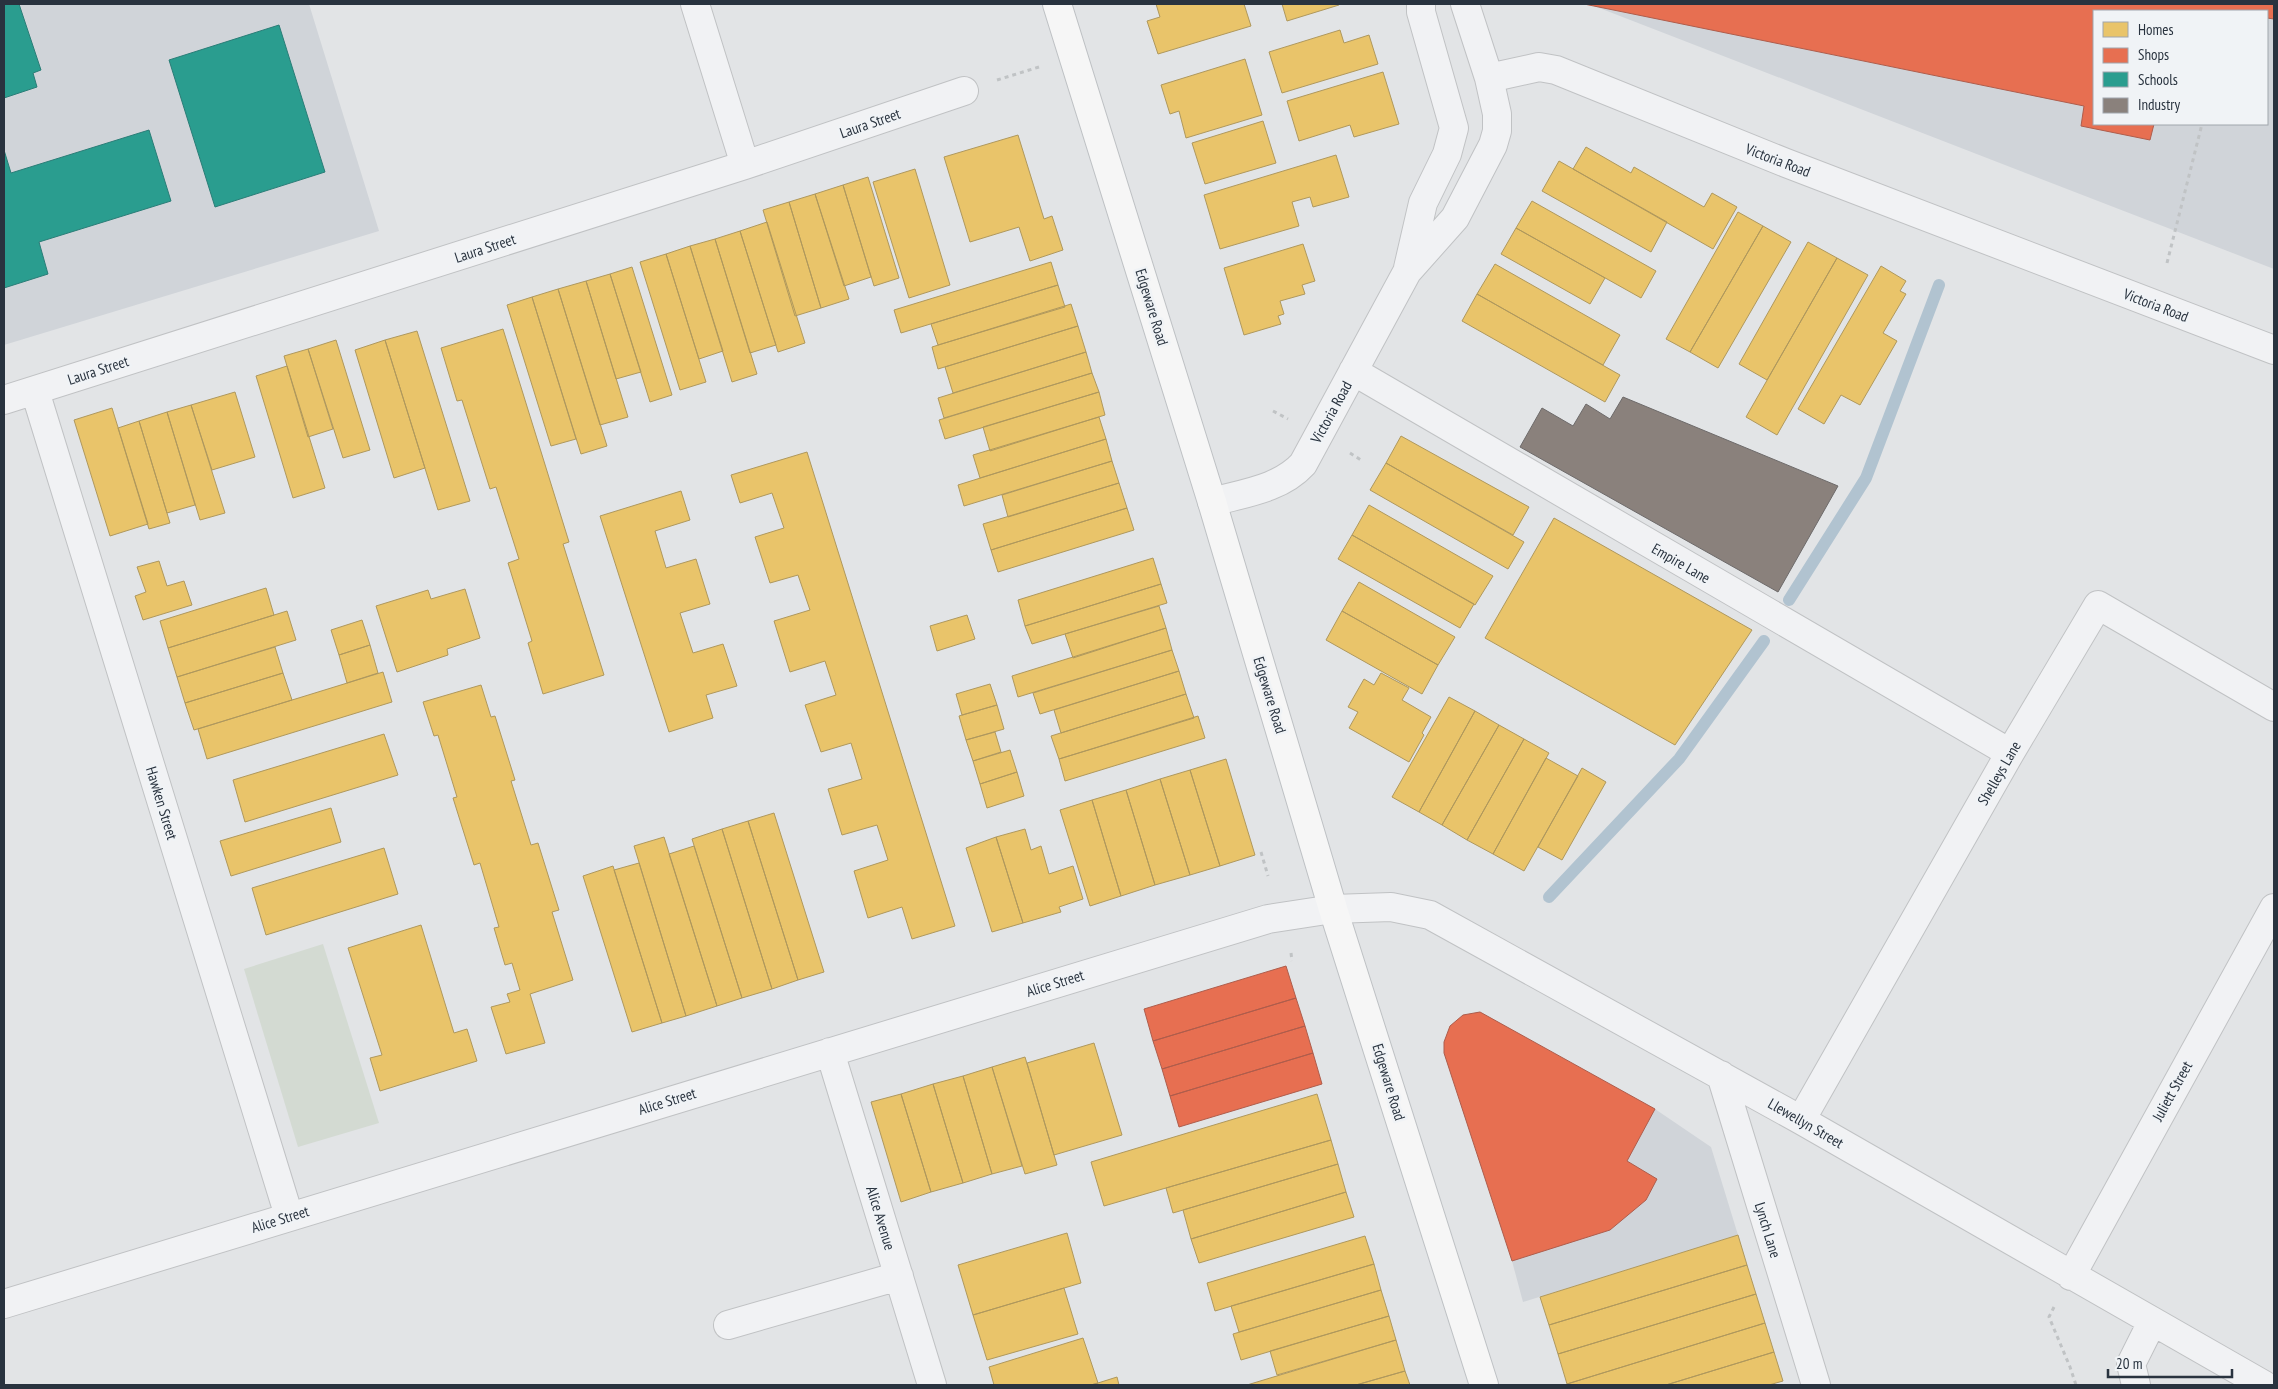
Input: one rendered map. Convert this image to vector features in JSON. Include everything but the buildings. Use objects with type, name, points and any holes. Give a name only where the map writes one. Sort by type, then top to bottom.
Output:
[{"type":"main road","name":"Edgeware Road","points":[[1057,4],[1212,502],[1333,909],[1484,1385]]},
{"type":"street","points":[[695,4],[745,165]]},
{"type":"street","name":"Victoria Road","points":[[1407,272],[1423,202],[1452,142],[1454,128],[1421,12],[1421,4]]},
{"type":"street","points":[[1464,4],[1489,78]]},
{"type":"street","name":"Victoria Road","points":[[1212,502],[1279,483],[1292,475],[1303,464],[1407,272],[1455,218],[1493,145],[1497,131],[1497,114],[1489,78],[1539,67],[1556,70],[1786,163],[2274,350]]},
{"type":"street","name":"Laura Street","points":[[4,400],[745,165],[964,91]]},
{"type":"street","name":"Empire Lane","points":[[1354,371],[2010,753]]},
{"type":"street","name":"Hawken Street","points":[[35,391],[289,1216]]},
{"type":"street","name":"Shelleys Lane","points":[[1801,1120],[2010,753],[2098,605],[2274,707]]},
{"type":"street","name":"Llewellyn Street","points":[[1333,909],[1391,907],[1430,916],[1721,1075],[2264,1385]]},
{"type":"street","name":"Juliett Street","points":[[2071,1276],[2274,908]]},
{"type":"street","name":"Alice Street","points":[[4,1304],[1268,919],[1333,909]]},
{"type":"street","name":"Alice Avenue","points":[[830,1052],[932,1385]]},
{"type":"street","name":"Lynch Lane","points":[[1721,1075],[1816,1385]]},
{"type":"street","points":[[728,1325],[899,1276]]},
{"type":"street","points":[[2136,1385],[2131,1364],[2152,1322]]},
{"type":"path","points":[[964,91],[1073,56]]},
{"type":"path","points":[[2167,263],[2202,125]]},
{"type":"path","points":[[1273,411],[1286,418]]},
{"type":"path","points":[[1345,450],[1361,460]]},
{"type":"path","points":[[1261,852],[1268,876]]},
{"type":"path","points":[[1291,953],[1292,962]]},
{"type":"path","points":[[2049,1317],[2076,1385]]},
{"type":"shaded area","points":[[4,4],[309,4],[379,231],[4,345]]},
{"type":"shaded area","points":[[1589,4],[2274,4],[2274,269]]},
{"type":"shaded area","points":[[323,944],[379,1123],[298,1147],[244,969]]},
{"type":"shaded area","points":[[1480,1012],[1655,1109],[1711,1147],[1738,1235],[1523,1302],[1512,1261],[1444,1053],[1444,1042],[1450,1026],[1463,1015]]},
{"type":"waterway","points":[[1789,600],[1866,478],[1939,285]]},
{"type":"waterway","points":[[1549,897],[1679,759],[1764,641]]}]
